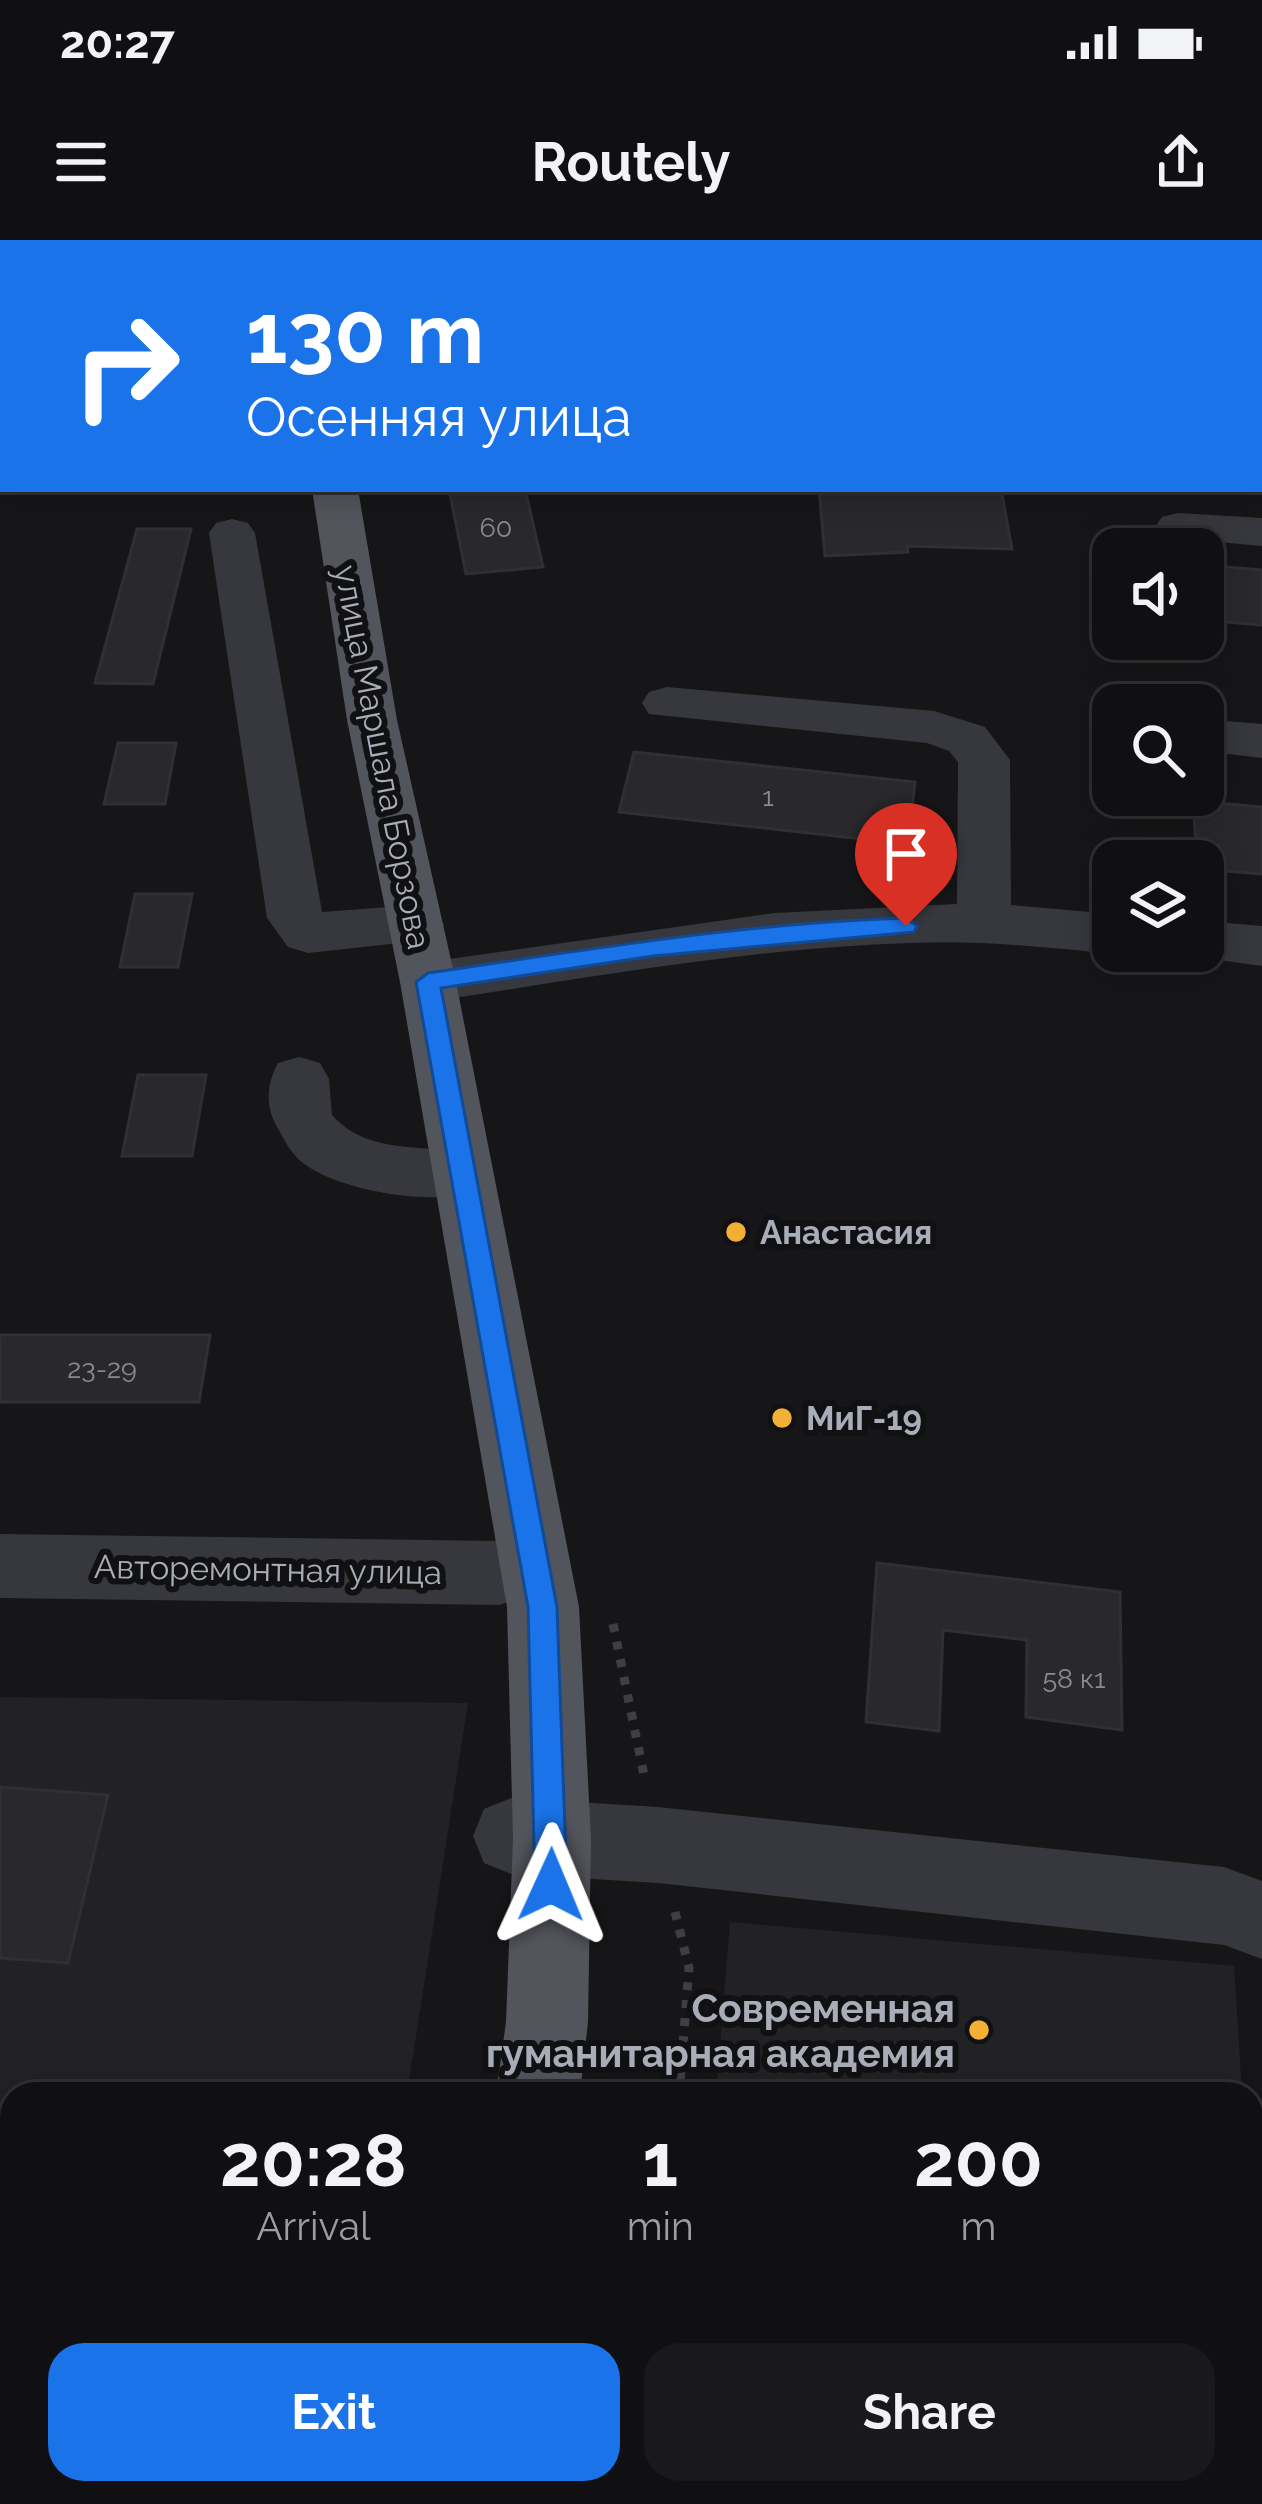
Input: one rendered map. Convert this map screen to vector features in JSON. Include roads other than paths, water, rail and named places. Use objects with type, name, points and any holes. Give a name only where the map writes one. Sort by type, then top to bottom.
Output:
[{"type":"main road","name":"улица Маршала Борзова","points":[[335,492],[372,720],[428,982],[543,1607],[532,1838],[547,2022],[540,2082]]},
{"type":"street","points":[[1178,526],[1262,532]]},
{"type":"street","points":[[232,533],[295,918],[308,933],[416,926]]},
{"type":"street","points":[[668,703],[934,727],[968,739],[984,760],[984,923]]},
{"type":"street","points":[[1224,737],[1262,741]]},
{"type":"street","points":[[428,982],[827,928],[984,923],[1092,932]]},
{"type":"street","points":[[1224,943],[1262,946]]},
{"type":"street","points":[[298,1079],[302,1119],[325,1148],[381,1170],[460,1174]]},
{"type":"street","name":"Авторемонтная улица","points":[[0,1566],[499,1573],[534,1562]]},
{"type":"street","points":[[532,1838],[658,1845],[1201,1903],[1262,1920]]},
{"type":"place","name":"Анастасия","points":[[736,1232]]},
{"type":"place","name":"МиГ-19","points":[[782,1418]]},
{"type":"place","name":"Современная гуманитарная академия","points":[[979,2030]]}]
